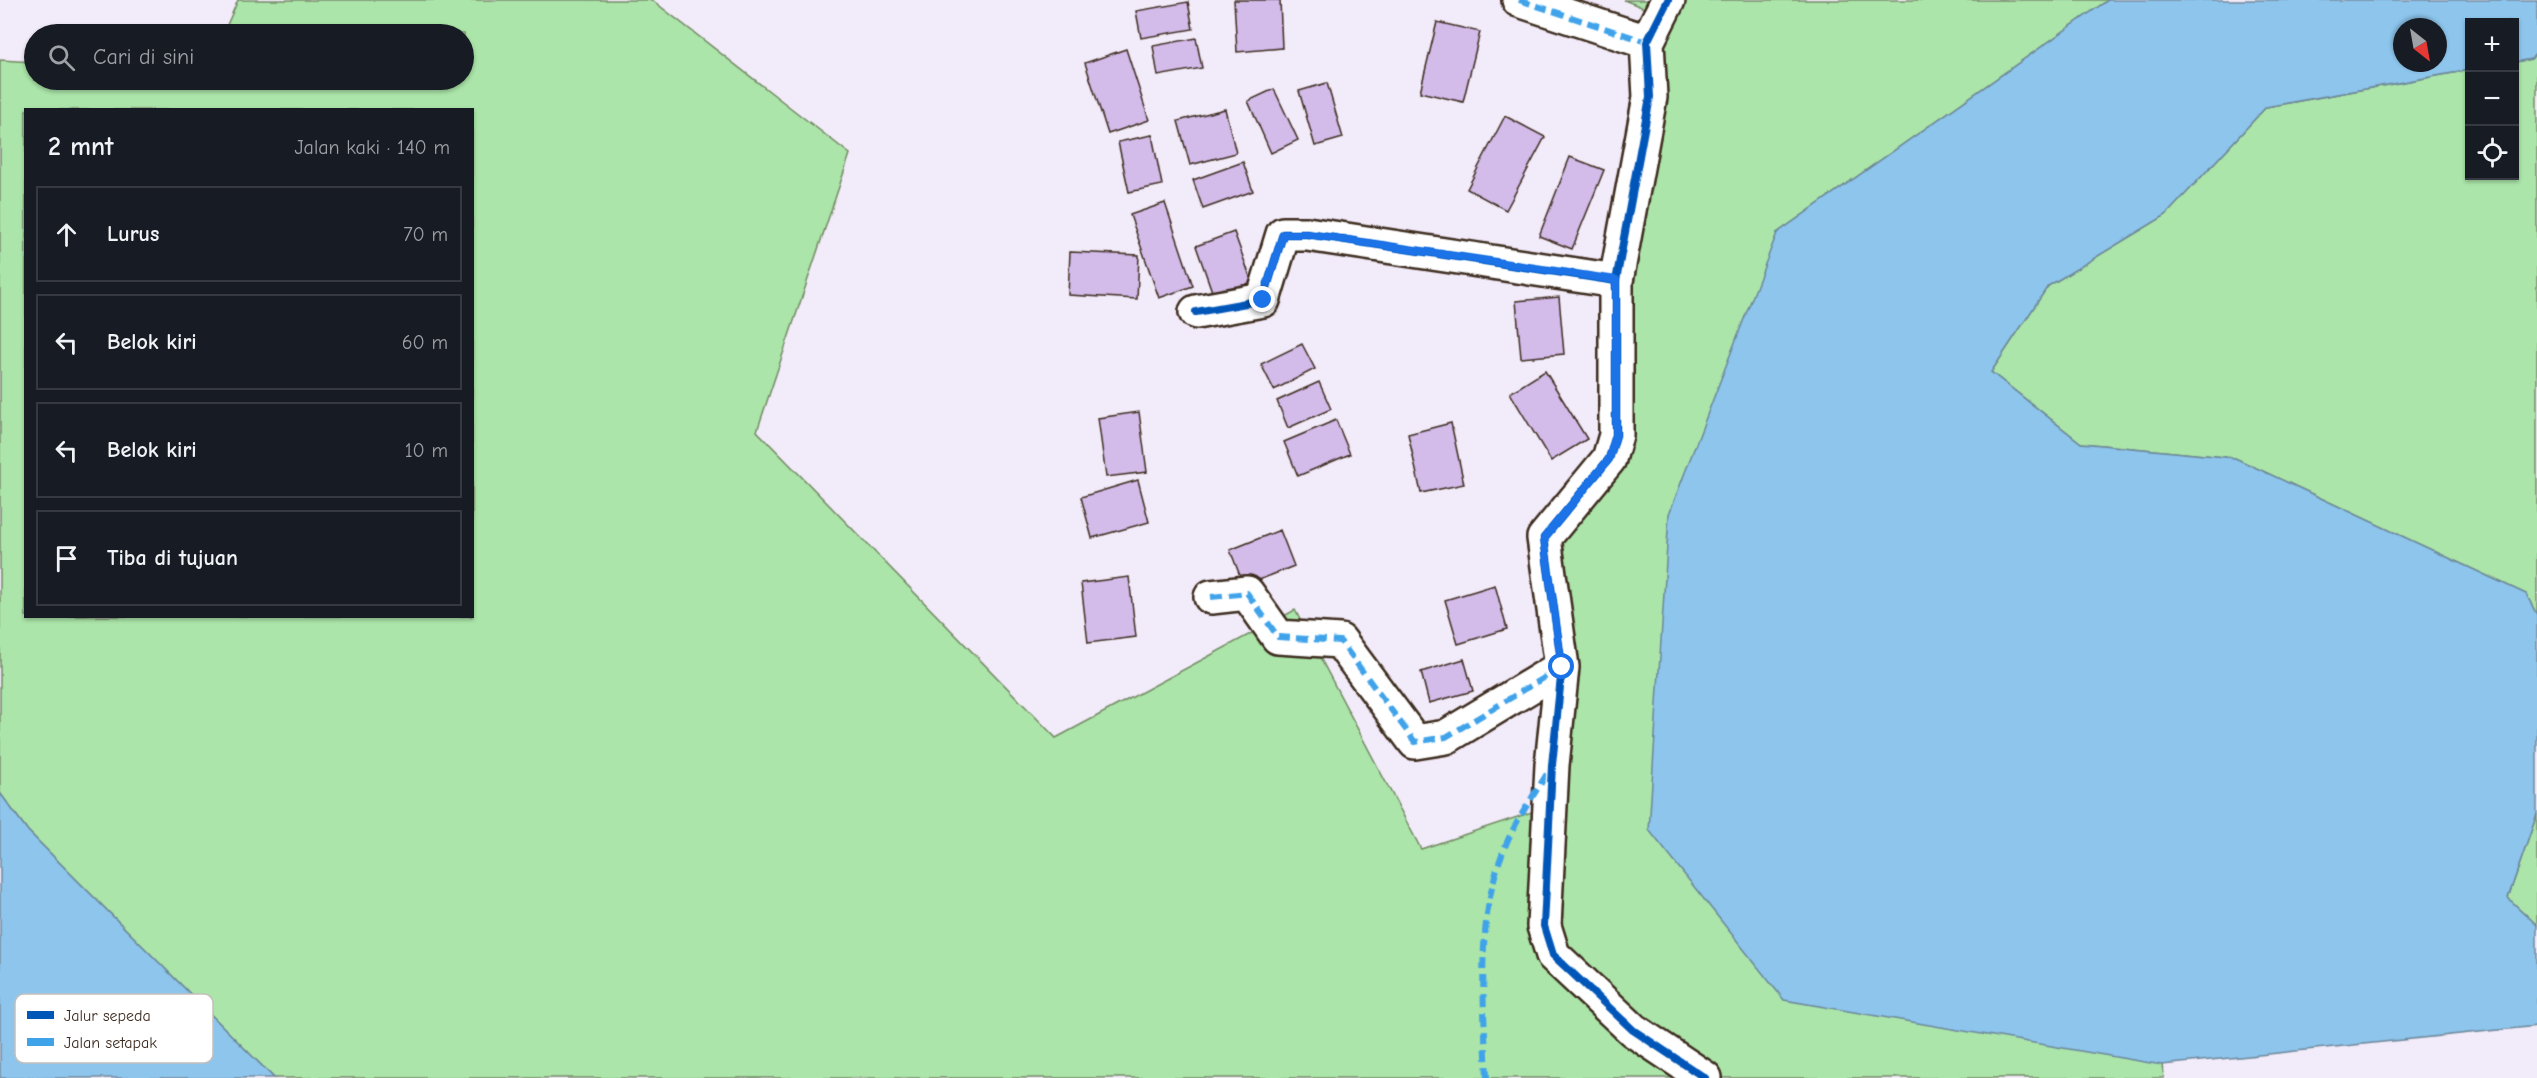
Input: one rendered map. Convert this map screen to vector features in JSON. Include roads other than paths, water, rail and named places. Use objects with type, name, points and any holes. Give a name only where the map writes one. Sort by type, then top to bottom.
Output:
[{"type":"street","points":[[1519,0],[1647,42]]},
{"type":"street","points":[[1668,0],[1647,42],[1650,97],[1616,280],[1616,435],[1609,459],[1544,538],[1562,667],[1552,765],[1544,926],[1553,955],[1633,1030],[1705,1078]]},
{"type":"street","points":[[1196,312],[1263,300],[1283,234],[1307,234],[1616,280]]},
{"type":"street","points":[[1211,597],[1247,593],[1278,637],[1340,641],[1415,742],[1446,737],[1562,667]]},
{"type":"water","points":[[2108,0],[2537,0],[2537,52],[2531,59],[2519,61],[2519,18],[2465,18],[2465,71],[2266,107],[2166,215],[2048,286],[1991,372],[2081,443],[2235,458],[2526,594],[2537,615],[2537,814],[2508,898],[2537,925],[2537,1026],[2162,1065],[1784,1000],[1649,830],[1669,514],[1777,233]]},
{"type":"water","points":[[0,793],[28,831],[190,994],[15,994],[15,1063],[213,1063],[213,1017],[274,1078],[0,1078]]}]
